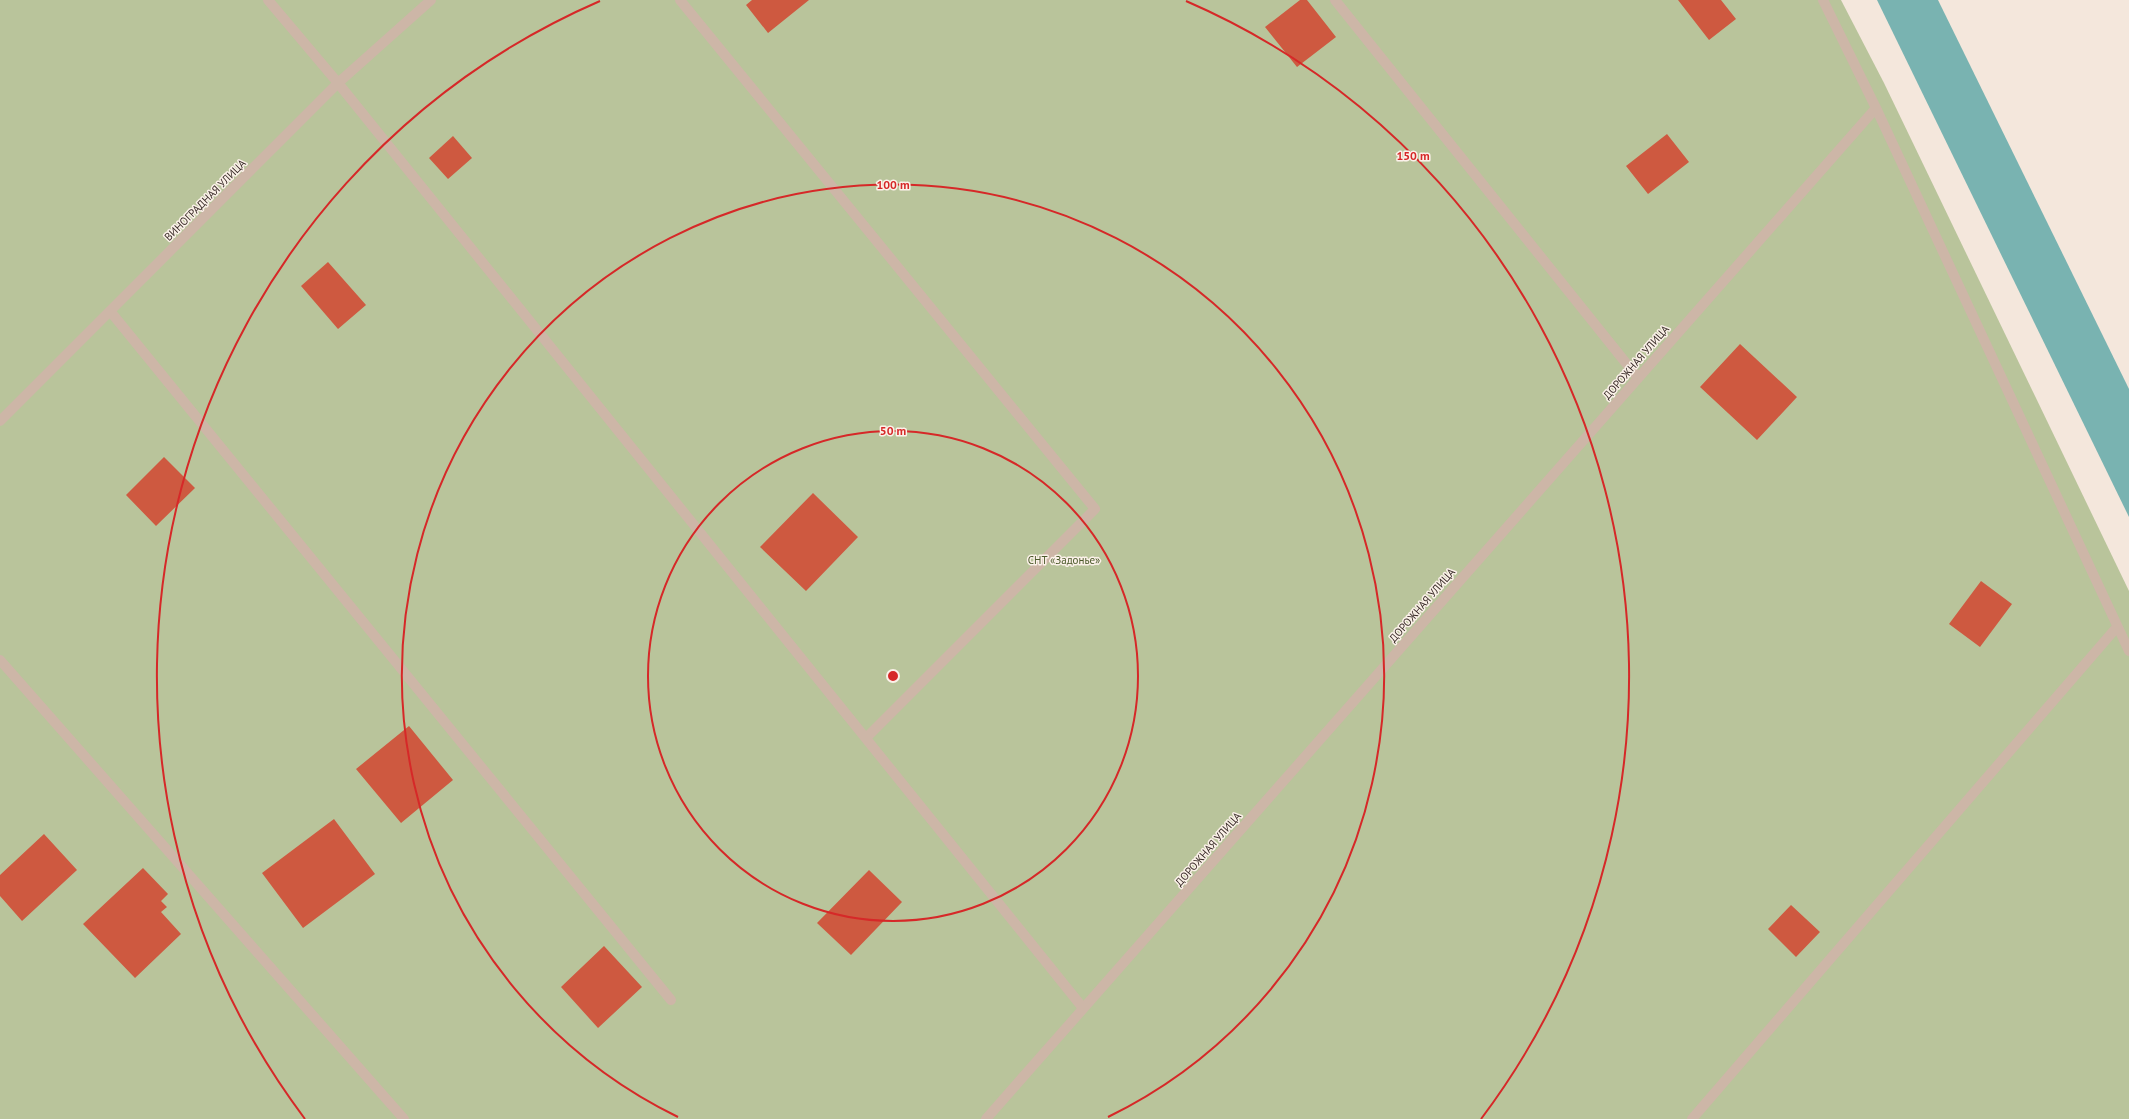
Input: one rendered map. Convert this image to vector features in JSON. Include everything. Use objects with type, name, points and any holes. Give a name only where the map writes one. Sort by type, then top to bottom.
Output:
[{"type":"street","points":[[268,0],[338,83],[1084,1008]]},
{"type":"street","name":"ВИНОГРАДНАЯ УЛИЦА","points":[[0,422],[338,83],[431,0]]},
{"type":"street","points":[[680,0],[1095,509],[866,738]]},
{"type":"street","points":[[1335,0],[1638,378]]},
{"type":"street","points":[[1822,0],[1876,108],[2129,651]]},
{"type":"street","name":"ДОРОЖНАЯ УЛИЦА","points":[[986,1119],[1876,108]]},
{"type":"street","points":[[110,312],[671,1000]]},
{"type":"street","points":[[1692,1119],[2117,627]]},
{"type":"street","points":[[0,660],[404,1119]]},
{"type":"green space","name":"СНТ «Задонье»","points":[[0,0],[1841,0],[1884,83],[2129,591],[2129,1119],[0,1119]]},
{"type":"water","points":[[1877,0],[1938,0],[2129,389],[2129,517]]},
{"type":"building","points":[[752,0],[809,0],[768,33],[746,5]]},
{"type":"building","points":[[1300,0],[1307,0],[1336,37],[1297,67],[1265,27]]},
{"type":"building","points":[[1678,0],[1721,0],[1736,19],[1709,40]]},
{"type":"building","points":[[1667,134],[1689,162],[1648,194],[1626,166]]},
{"type":"building","points":[[453,136],[472,158],[448,179],[429,158]]},
{"type":"building","points":[[328,262],[366,305],[338,329],[301,286]]},
{"type":"building","points":[[1740,344],[1797,397],[1757,440],[1700,387]]},
{"type":"building","points":[[164,457],[195,488],[156,526],[126,495]]},
{"type":"building","points":[[813,493],[858,537],[806,591],[760,547]]},
{"type":"building","points":[[1981,581],[2012,604],[1980,647],[1949,624]]},
{"type":"building","points":[[409,726],[453,780],[401,823],[356,769]]},
{"type":"building","points":[[334,819],[375,874],[303,928],[262,873]]},
{"type":"building","points":[[44,834],[77,870],[22,921],[0,896],[0,875]]},
{"type":"building","points":[[143,868],[168,894],[161,901],[167,907],[161,912],[181,934],[135,978],[83,924]]},
{"type":"building","points":[[869,870],[902,902],[851,955],[817,923]]},
{"type":"building","points":[[1791,905],[1820,932],[1796,957],[1768,929]]},
{"type":"building","points":[[604,946],[642,987],[598,1028],[561,987]]}]
